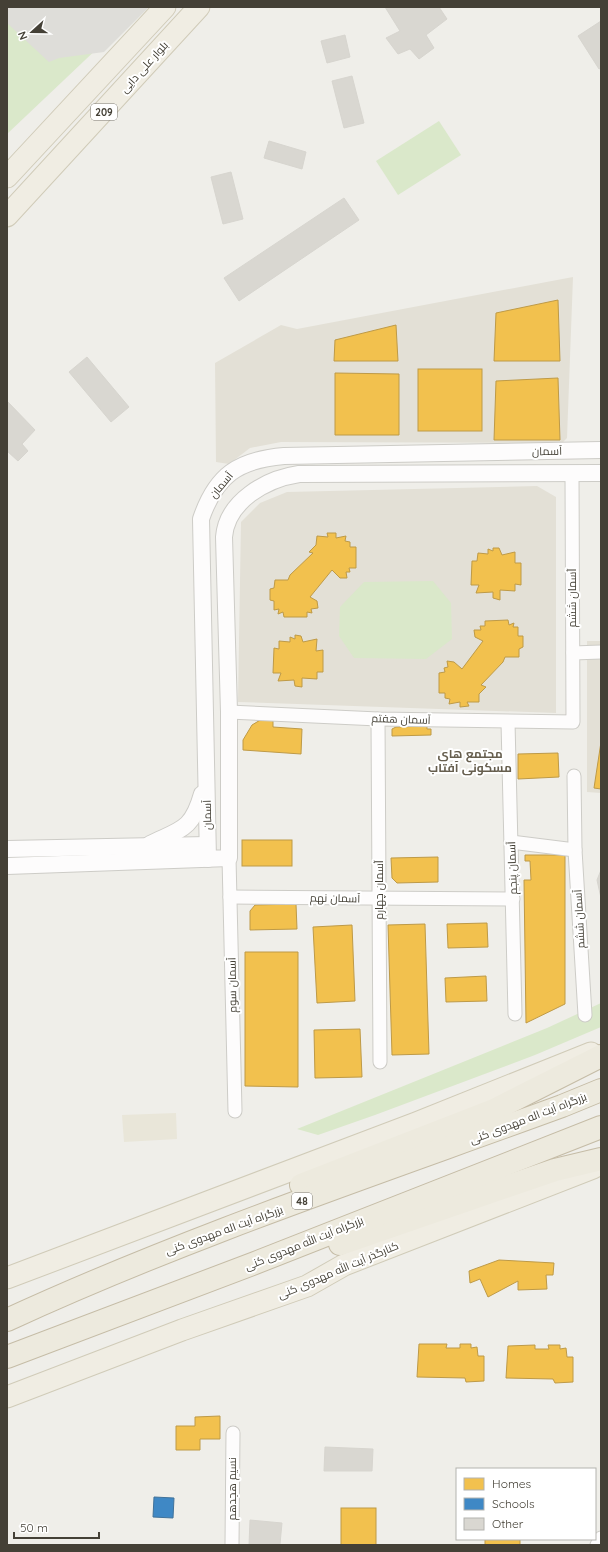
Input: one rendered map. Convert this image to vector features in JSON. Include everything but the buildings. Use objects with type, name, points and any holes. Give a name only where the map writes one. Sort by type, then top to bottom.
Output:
[{"type":"highway","points":[[181,1245],[207,1227],[292,1189],[494,1110],[601,1056]]},
{"type":"highway","name":"بزرگراه آیت اله مهدوی کنی","points":[[7,1320],[76,1288],[181,1245],[562,1106],[601,1090]]},
{"type":"highway","name":"بزرگراه آیت الله مهدوی کنی","points":[[7,1357],[256,1263],[601,1127]]},
{"type":"highway","points":[[256,1263],[321,1251],[389,1226],[555,1170],[601,1159]]},
{"type":"highway","points":[[7,1303],[76,1288]]},
{"type":"main road","name":"209","points":[[7,177],[165,7]]},
{"type":"main road","name":"بلوار علی دایی","points":[[7,216],[199,7]]},
{"type":"main road","points":[[7,1278],[416,1123],[552,1067],[601,1049]]},
{"type":"main road","name":"کنارگذر آیت الله مهدوی کنی","points":[[7,1397],[182,1330],[307,1286],[344,1265],[601,1165]]},
{"type":"street","name":"آسمان","points":[[207,852],[201,519],[213,492],[236,468],[252,460],[284,456],[601,450]]},
{"type":"street","name":"آسمان","points":[[7,849],[146,846],[207,852],[229,858],[229,712],[224,537],[225,525],[236,508],[260,486],[285,476],[299,474],[601,473]]},
{"type":"street","name":"آسمان ششم","points":[[572,474],[573,722]]},
{"type":"street","points":[[573,653],[601,652]]},
{"type":"street","name":"آسمان هفتم","points":[[229,712],[378,719],[573,722]]},
{"type":"street","name":"آسمان چهارم","points":[[378,719],[380,1062]]},
{"type":"street","name":"آسمان پنجم","points":[[508,722],[515,1014]]},
{"type":"street","name":"آسمان ششم","points":[[574,776],[575,850],[585,1015]]},
{"type":"street","points":[[146,846],[189,824],[197,811],[206,779]]},
{"type":"street","points":[[511,842],[575,850]]},
{"type":"street","name":"آسمان","points":[[7,866],[207,852]]},
{"type":"street","name":"آسمان سوم","points":[[229,858],[234,1112]]},
{"type":"street","name":"آسمان نهم","points":[[230,897],[513,899]]},
{"type":"street","name":"نسیم هجدهم","points":[[232,1545],[233,1433]]},
{"type":"street","points":[[597,1545],[601,1538]]},
{"type":"shaded area","points":[[7,7],[149,7],[104,52],[59,58],[49,62],[7,23]]},
{"type":"shaded area","points":[[573,277],[567,438],[562,443],[281,442],[250,448],[229,464],[216,462],[215,363],[281,325],[297,329]]},
{"type":"shaded area","points":[[537,486],[556,497],[556,713],[238,702],[241,522],[260,503],[287,492]]},
{"type":"shaded area","points":[[587,641],[601,641],[601,793],[587,792]]},
{"type":"shaded area","points":[[176,1113],[177,1139],[124,1142],[122,1115]]},
{"type":"green space","points":[[7,7],[141,7],[7,134]]},
{"type":"green space","points":[[439,121],[461,155],[398,195],[376,161]]},
{"type":"green space","points":[[433,581],[451,603],[452,639],[426,659],[354,658],[339,636],[340,607],[364,582]]},
{"type":"green space","points":[[601,1003],[601,1027],[535,1055],[318,1135],[297,1129],[547,1028]]},
{"type":"district","name":"مجتمع های مسکونی آفتاب","points":[[470,760]]}]
